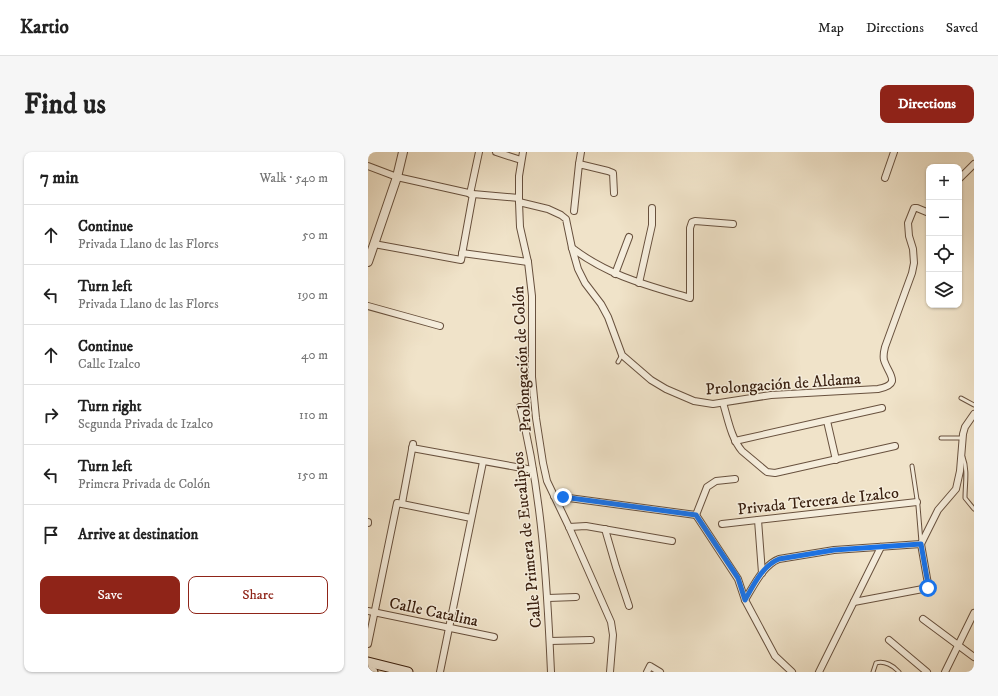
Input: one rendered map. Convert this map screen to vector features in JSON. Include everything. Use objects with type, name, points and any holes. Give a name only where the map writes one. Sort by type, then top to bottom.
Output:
[{"type":"main road","points":[[368,662],[408,672]]},
{"type":"main road","points":[[368,671],[373,672]]},
{"type":"street","points":[[369,257],[397,176],[403,152]]},
{"type":"street","points":[[374,244],[460,260],[479,152]]},
{"type":"street","points":[[496,152],[521,160]]},
{"type":"street","name":"Prolongación de Colón","points":[[523,152],[521,160],[519,200],[520,227],[528,262],[532,296],[532,377],[536,418],[543,463],[547,481],[611,622],[613,635],[610,672]]},
{"type":"street","points":[[574,211],[581,152]]},
{"type":"street","points":[[885,178],[894,152]]},
{"type":"street","points":[[579,164],[613,173],[614,193]]},
{"type":"street","points":[[962,176],[974,164]]},
{"type":"street","points":[[368,166],[397,176],[471,194],[519,200],[548,209],[564,216],[568,225],[572,248],[581,276],[601,304],[611,323],[622,355]]},
{"type":"street","points":[[639,283],[652,224],[652,208]]},
{"type":"street","name":"Prolongación de Aldama","points":[[622,355],[651,380],[676,394],[702,403],[723,403],[771,395],[878,389],[887,386],[893,380],[893,376],[887,370],[883,358],[885,347],[912,273],[914,262],[913,249],[908,236],[908,223],[914,208],[926,212]]},
{"type":"street","points":[[572,248],[615,274],[639,283],[690,298],[690,228],[692,222],[733,224]]},
{"type":"street","points":[[615,274],[629,237]]},
{"type":"street","points":[[462,253],[528,262]]},
{"type":"street","points":[[368,306],[440,326]]},
{"type":"street","points":[[723,403],[735,442],[742,452],[767,472],[772,474],[895,446]]},
{"type":"street","name":"Calle Primera de Eucaliptos","points":[[520,407],[529,442],[548,598],[551,672]]},
{"type":"street","points":[[735,442],[882,408]]},
{"type":"street","points":[[854,602],[928,588],[921,544],[938,510],[956,490],[960,471],[962,438],[965,427],[974,414]]},
{"type":"street","points":[[826,421],[836,460]]},
{"type":"street","points":[[368,644],[371,611],[412,446],[483,462],[533,470]]},
{"type":"street","points":[[440,672],[483,462]]},
{"type":"street","points":[[696,515],[707,487],[716,481],[735,479]]},
{"type":"street","points":[[554,496],[696,515],[738,578],[745,600],[775,656],[792,672]]},
{"type":"street","name":"Privada Tercera de Izalco","points":[[722,524],[917,502]]},
{"type":"street","points":[[399,503],[471,518]]},
{"type":"street","points":[[758,520],[762,573]]},
{"type":"street","points":[[569,527],[586,526],[672,541]]},
{"type":"street","points":[[605,529],[629,606]]},
{"type":"street","points":[[745,600],[762,573],[772,563],[782,558],[834,550],[921,544]]},
{"type":"street","points":[[819,672],[881,547]]},
{"type":"street","points":[[548,598],[576,597]]},
{"type":"street","name":"Calle Catalina","points":[[371,611],[494,637]]},
{"type":"street","points":[[945,672],[974,613]]},
{"type":"street","points":[[923,619],[974,657]]},
{"type":"street","points":[[550,641],[591,640]]},
{"type":"street","points":[[889,640],[927,672]]},
{"type":"street","points":[[647,672],[650,666],[660,672]]},
{"type":"lane","points":[[618,362],[622,355]]},
{"type":"lane","points":[[961,398],[974,405]]},
{"type":"lane","points":[[941,438],[962,438]]},
{"type":"lane","points":[[961,453],[965,461],[965,498],[974,509]]},
{"type":"lane","points":[[912,466],[921,544]]},
{"type":"lane","points":[[873,672],[876,663],[880,662],[885,663],[899,672]]},
{"type":"route","points":[[563,497],[696,515],[738,578],[745,600],[762,573],[772,563],[779,559],[834,550],[921,544],[928,588]]}]
